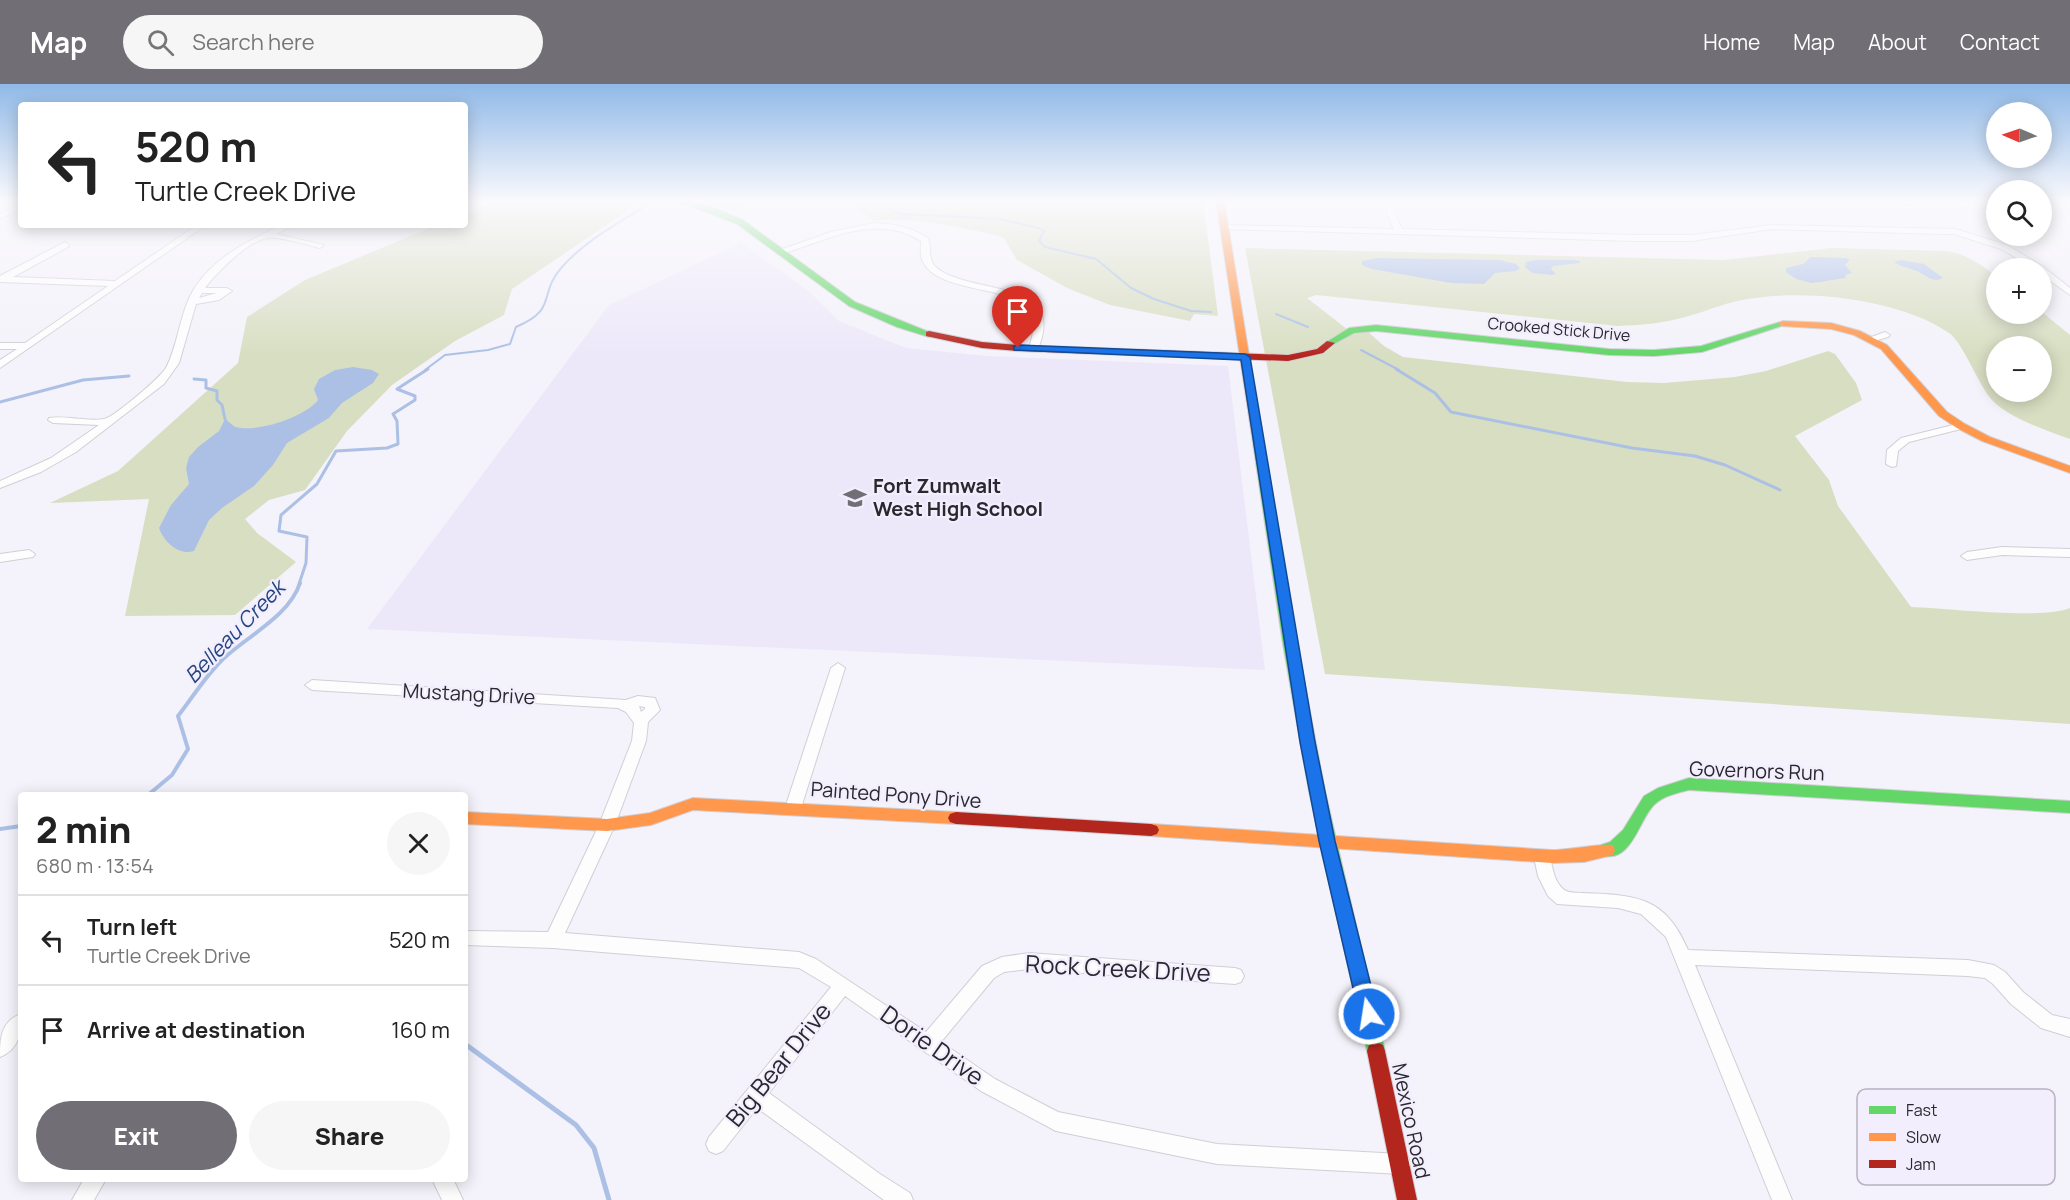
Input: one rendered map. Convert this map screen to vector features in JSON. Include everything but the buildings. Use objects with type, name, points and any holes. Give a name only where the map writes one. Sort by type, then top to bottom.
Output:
[{"type":"street","points":[[2,279],[52,252]]},
{"type":"street","points":[[0,365],[162,252]]},
{"type":"street","points":[[0,485],[49,464],[108,422],[167,375],[177,354],[192,302],[198,290],[210,273],[238,252]]},
{"type":"street","name":"Crooked Stick Drive","points":[[782,252],[852,304],[900,325],[967,343],[1034,349],[1245,357],[1303,356],[1320,351],[1337,337],[1352,330],[1376,328],[1633,353],[1654,353],[1702,348],[1784,324],[1831,326],[1871,339],[1894,355],[1943,414],[1961,426],[1986,439],[2070,470]]},
{"type":"street","points":[[926,252],[926,260],[936,270],[974,286],[1010,294],[1032,305],[1038,317],[1034,349]]},
{"type":"street","name":"Mexico Road","points":[[1228,252],[1308,742],[1327,841],[1358,968],[1407,1200]]},
{"type":"street","points":[[2052,278],[2070,292]]},
{"type":"street","points":[[2,279],[116,284]]},
{"type":"street","points":[[192,302],[216,298],[227,291],[198,290]]},
{"type":"street","points":[[1871,339],[1885,335]]},
{"type":"street","points":[[0,346],[26,346]]},
{"type":"street","points":[[53,420],[108,422]]},
{"type":"street","points":[[1892,464],[1893,450],[1905,440],[1961,426]]},
{"type":"street","points":[[1967,556],[2002,551],[2070,553]]},
{"type":"street","points":[[0,558],[29,554]]},
{"type":"street","points":[[793,808],[838,668]]},
{"type":"street","name":"Mustang Drive","points":[[312,685],[627,705],[640,721],[639,741],[607,825],[554,940]]},
{"type":"street","name":"Governors Run","points":[[1327,841],[1518,853],[1558,859],[1586,856],[1612,849],[1633,830],[1648,801],[1671,789],[1689,784],[2070,807]]},
{"type":"street","name":"Painted Pony Drive","points":[[468,818],[607,825],[651,819],[693,804],[793,808],[1327,841]]},
{"type":"street","points":[[1542,857],[1546,876],[1554,891],[1563,898],[1618,901],[1646,908],[1672,932],[1782,1200]]},
{"type":"street","name":"Dorie Drive","points":[[468,938],[554,940],[799,960],[810,964],[843,985],[988,1085],[1056,1122],[1217,1154],[1401,1164]]},
{"type":"street","points":[[1683,957],[1968,968],[1988,971],[1999,978],[2017,998],[2047,1022],[2070,1028]]},
{"type":"street","name":"Rock Creek Drive","points":[[928,1043],[988,972],[1010,963],[1040,962],[1234,975]]},
{"type":"street","name":"Big Bear Drive","points":[[716,1144],[843,985]]},
{"type":"street","points":[[0,1048],[18,1026]]},
{"type":"street","points":[[756,1095],[873,1181],[903,1200]]},
{"type":"street","points":[[82,1200],[94,1182]]},
{"type":"street","points":[[444,1182],[453,1200]]},
{"type":"shaded area","name":"Fort Zumwalt West High School","points":[[722,252],[754,252],[810,292],[839,321],[906,348],[987,356],[1228,366],[1265,670],[367,629],[609,305]]},
{"type":"green space","points":[[372,252],[567,252],[512,289],[504,315],[455,341],[392,385],[347,431],[305,490],[269,500],[245,519],[257,533],[296,562],[235,615],[125,616],[149,499],[50,503],[118,471],[238,363],[247,317],[305,280]]},
{"type":"green space","points":[[1012,252],[1210,252],[1218,316],[1194,314],[1190,321],[1110,305],[1067,288],[1017,260]]},
{"type":"green space","points":[[1246,252],[1408,252],[1723,260],[1795,252],[1952,252],[1968,258],[1986,269],[1986,324],[2052,324],[2052,320],[2070,335],[2070,439],[2008,413],[1994,402],[2052,402],[2052,336],[1986,336],[1986,391],[1960,345],[1949,333],[1902,311],[1874,303],[1844,298],[1785,295],[1733,302],[1670,321],[1618,326],[1316,295],[1307,298],[1352,333],[1367,331],[1384,346],[1403,357],[1627,382],[1664,383],[1735,377],[1766,371],[1828,351],[1835,354],[1856,383],[1862,400],[1795,436],[1829,480],[1838,506],[1911,607],[2017,613],[2039,613],[2070,608],[2070,724],[1325,674]]},
{"type":"water","points":[[1811,257],[1846,258],[1850,260],[1845,265],[1852,273],[1845,275],[1846,278],[1812,283],[1796,279],[1786,272],[1786,268],[1803,264]]},
{"type":"water","points":[[1378,258],[1499,260],[1516,264],[1520,268],[1516,271],[1495,273],[1484,284],[1451,283],[1372,269],[1362,265],[1362,261]]},
{"type":"water","points":[[1575,260],[1580,263],[1553,266],[1551,269],[1556,274],[1552,275],[1532,273],[1525,267],[1526,262]]},
{"type":"water","points":[[1901,260],[1924,264],[1943,278],[1931,279],[1918,271],[1894,262]]},
{"type":"water","points":[[353,367],[372,370],[379,374],[373,383],[342,403],[329,418],[287,443],[273,465],[254,486],[209,520],[194,551],[178,550],[168,543],[159,528],[171,505],[189,484],[186,468],[189,457],[219,431],[225,419],[236,427],[256,428],[292,418],[318,400],[314,389],[319,379],[335,370]]},
{"type":"waterway","name":"Belleau Creek","points":[[425,370],[445,355],[488,350],[510,344],[516,327],[538,314],[546,301],[555,277],[578,252]]},
{"type":"waterway","points":[[1067,252],[1096,259],[1131,288],[1154,299],[1191,311],[1211,312]]},
{"type":"waterway","points":[[1276,314],[1308,327]]},
{"type":"waterway","points":[[1361,350],[1399,370]]},
{"type":"waterway","name":"Belleau Creek","points":[[299,584],[306,563],[307,537],[279,531],[281,515],[317,484],[336,451],[387,448],[398,444],[397,421],[393,414],[415,400],[415,396],[397,389],[428,369]]},
{"type":"waterway","points":[[1396,369],[1435,393],[1451,412],[1632,448],[1695,456],[1725,465],[1780,490]]},
{"type":"waterway","points":[[0,402],[83,380],[129,376]]},
{"type":"waterway","points":[[194,379],[206,380],[206,388],[217,391],[217,400],[222,405],[225,419]]},
{"type":"waterway","name":"Belleau Creek","points":[[152,792],[172,775],[188,749],[178,716],[221,661],[276,616],[286,606],[300,583]]},
{"type":"waterway","points":[[0,829],[18,826]]},
{"type":"waterway","name":"Belleau Creek","points":[[468,1046],[576,1125],[594,1148],[609,1200]]},
{"type":"traffic: fast","points":[[781,252],[852,304],[900,325],[929,334]]},
{"type":"traffic: fast","points":[[1330,343],[1352,330],[1376,328],[1609,352],[1654,353],[1702,349],[1783,324]]},
{"type":"traffic: fast","points":[[1257,436],[1290,644],[1317,791],[1376,1051]]},
{"type":"traffic: fast","points":[[1607,850],[1623,841],[1649,800],[1663,792],[1689,784],[2070,807]]},
{"type":"traffic: slow","points":[[1228,252],[1257,436]]},
{"type":"traffic: slow","points":[[1783,324],[1831,326],[1857,333],[1884,347],[1943,414],[1961,426],[1986,439],[2070,470]]},
{"type":"traffic: slow","points":[[468,818],[607,825],[651,819],[693,804],[956,818]]},
{"type":"traffic: slow","points":[[1151,830],[1552,857],[1584,855],[1607,850]]},
{"type":"traffic: jam","points":[[929,334],[982,345],[1018,348],[1288,358],[1320,351],[1330,343]]},
{"type":"traffic: jam","points":[[956,818],[1151,830]]},
{"type":"traffic: jam","points":[[1376,1051],[1407,1200]]},
{"type":"place","name":"Fort Zumwalt West High School","points":[[855,498]]},
{"type":"route","points":[[1018,348],[1245,357],[1308,742],[1327,841],[1369,1014]]}]
